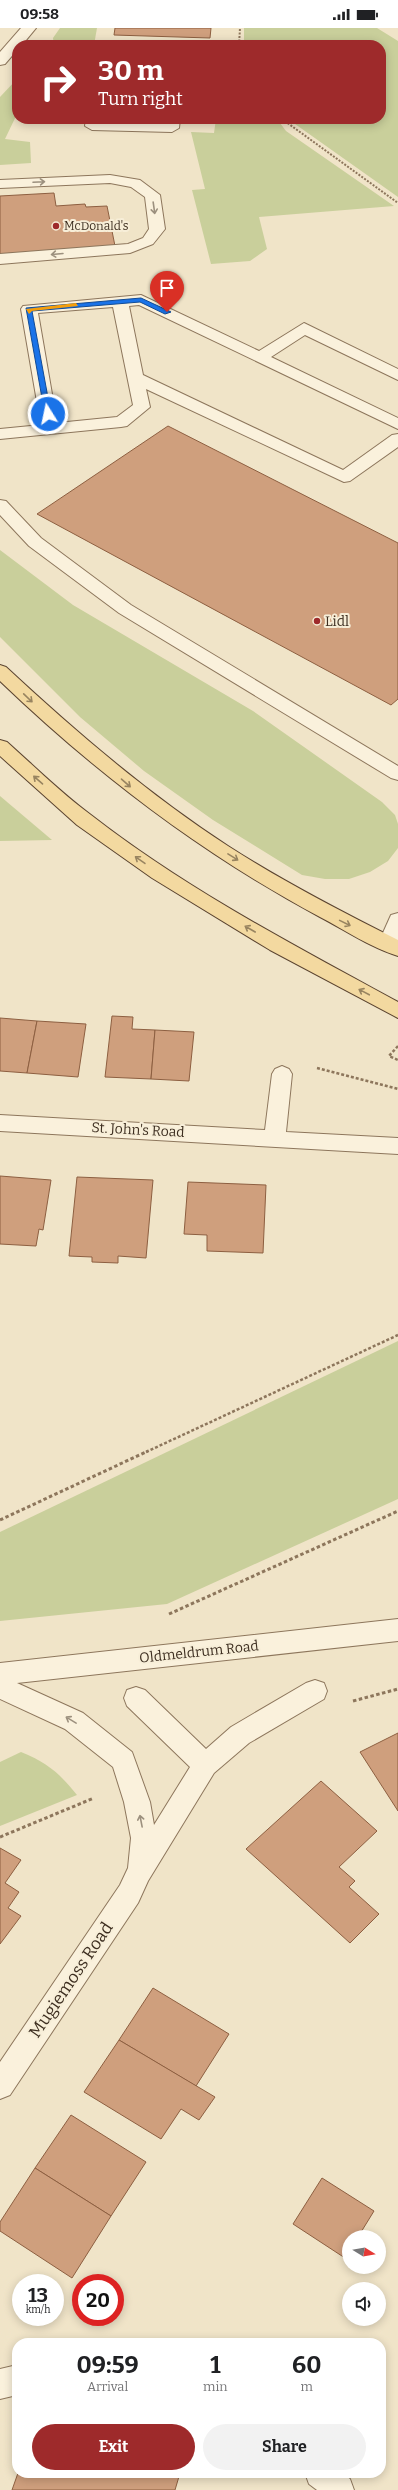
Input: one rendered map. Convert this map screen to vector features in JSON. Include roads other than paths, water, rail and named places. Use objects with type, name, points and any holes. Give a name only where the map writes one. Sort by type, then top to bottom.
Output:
[{"type":"main road","points":[[0,670],[39,708],[134,790],[199,836],[327,914],[393,947]]},
{"type":"main road","points":[[0,746],[83,819],[142,862],[247,928],[398,1011]]},
{"type":"street","points":[[20,40],[29,28]]},
{"type":"street","points":[[92,124],[92,126],[172,128],[172,124]]},
{"type":"street","points":[[0,184],[110,179],[135,183],[152,196],[157,229],[148,241],[130,248],[0,259]]},
{"type":"street","points":[[50,429],[29,309],[141,300],[398,424]]},
{"type":"street","points":[[0,434],[121,422],[142,407],[120,301]]},
{"type":"street","points":[[260,358],[304,328],[398,375]]},
{"type":"street","points":[[135,377],[344,478],[398,439]]},
{"type":"street","points":[[0,505],[35,542],[125,610],[398,774]]},
{"type":"street","points":[[393,947],[398,920]]},
{"type":"street","points":[[275,1138],[282,1074]]},
{"type":"street","name":"St. John's Road","points":[[0,1123],[398,1146]]},
{"type":"street","name":"Oldmeldrum Road","points":[[0,1674],[398,1630]]},
{"type":"street","name":"Mugiemoss Road","points":[[0,1687],[74,1721],[123,1760],[137,1802],[144,1838],[139,1873]]},
{"type":"street","name":"Mugiemoss Road","points":[[0,2086],[129,1894],[139,1873],[205,1765],[240,1735],[315,1691]]},
{"type":"street","points":[[136,1698],[205,1765]]},
{"type":"street","points":[[0,2384],[12,2381]]},
{"type":"street","points":[[326,2478],[339,2490]]},
{"type":"place","name":"McDonald's","points":[[56,226]]},
{"type":"place","name":"Lidl","points":[[317,621]]}]
